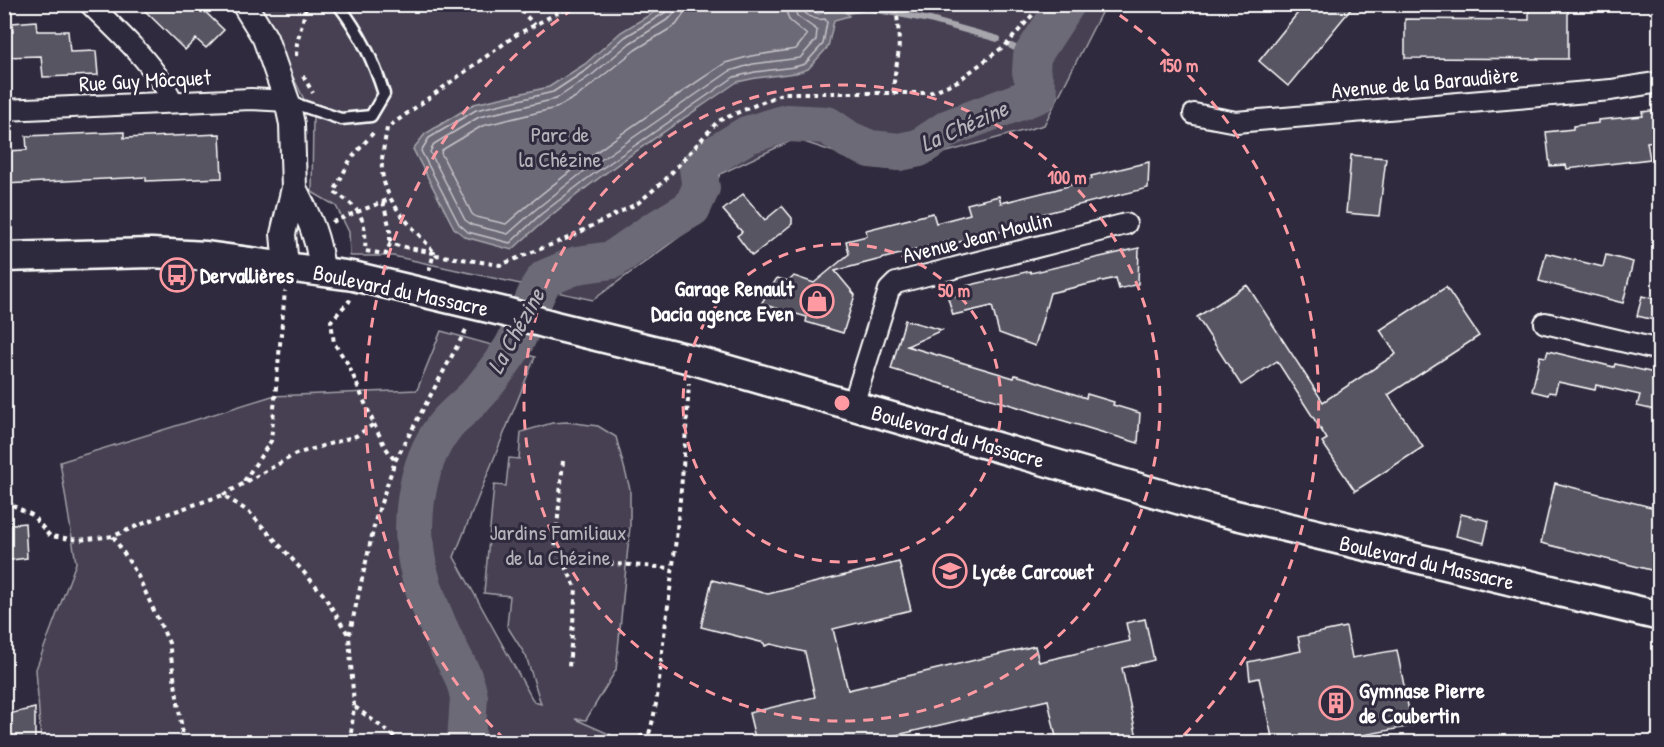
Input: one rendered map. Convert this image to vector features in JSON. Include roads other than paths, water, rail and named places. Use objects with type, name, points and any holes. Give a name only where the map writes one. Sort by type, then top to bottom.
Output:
[{"type":"main road","name":"Boulevard du Massacre","points":[[4,257],[151,253],[218,257],[285,279],[322,272],[353,276],[690,359],[1219,512],[1659,616]]},
{"type":"street","points":[[90,4],[145,59],[164,84],[173,102]]},
{"type":"street","points":[[244,4],[265,38],[287,100],[294,144],[294,188],[283,234],[285,279]]},
{"type":"street","name":"Avenue de la Baraudière","points":[[1194,114],[1236,122],[1611,90],[1659,82]]},
{"type":"street","name":"Rue Guy Môcquet","points":[[4,110],[251,99],[287,100]]},
{"type":"street","points":[[294,188],[311,221],[318,242],[322,272]]},
{"type":"street","name":"Avenue Jean Moulin","points":[[853,405],[889,290],[896,283],[1126,224]]},
{"type":"street","points":[[1545,323],[1659,350]]},
{"type":"lane","points":[[287,100],[341,119],[370,116],[384,94],[374,62],[338,4]]},
{"type":"water","points":[[666,5],[802,5],[818,14],[845,7],[849,16],[834,20],[828,47],[808,69],[737,82],[593,183],[512,250],[465,237],[454,228],[413,149],[425,134],[474,104],[549,87],[585,64],[621,32]]},
{"type":"waterway","name":"La Chézine","points":[[466,742],[469,697],[462,675],[431,610],[420,575],[414,538],[416,498],[426,460],[434,443],[448,422],[482,389],[509,353],[540,286],[546,278],[577,265],[612,260],[692,208],[701,188],[698,168],[708,159],[747,135],[787,123],[827,125],[849,140],[870,149],[899,152],[919,148],[949,128],[1039,94],[1031,72],[1032,56],[1066,4]]},
{"type":"waterway","points":[[847,11],[867,8],[930,20],[998,39]]},
{"type":"waterway","points":[[1011,46],[1032,56]]},
{"type":"place","name":"Dervallières","points":[[177,275]]},
{"type":"place","name":"Garage Renault Dacia agence Even","points":[[817,301]]},
{"type":"place","name":"Lycée Carcouet","points":[[950,571]]},
{"type":"place","name":"Gymnase Pierre de Coubertin","points":[[1336,703]]},
{"type":"park label","name":"Parc de la Chézine","points":[[560,146]]},
{"type":"park label","name":"Jardins Familiaux de la Chézine","points":[[558,544]]}]
